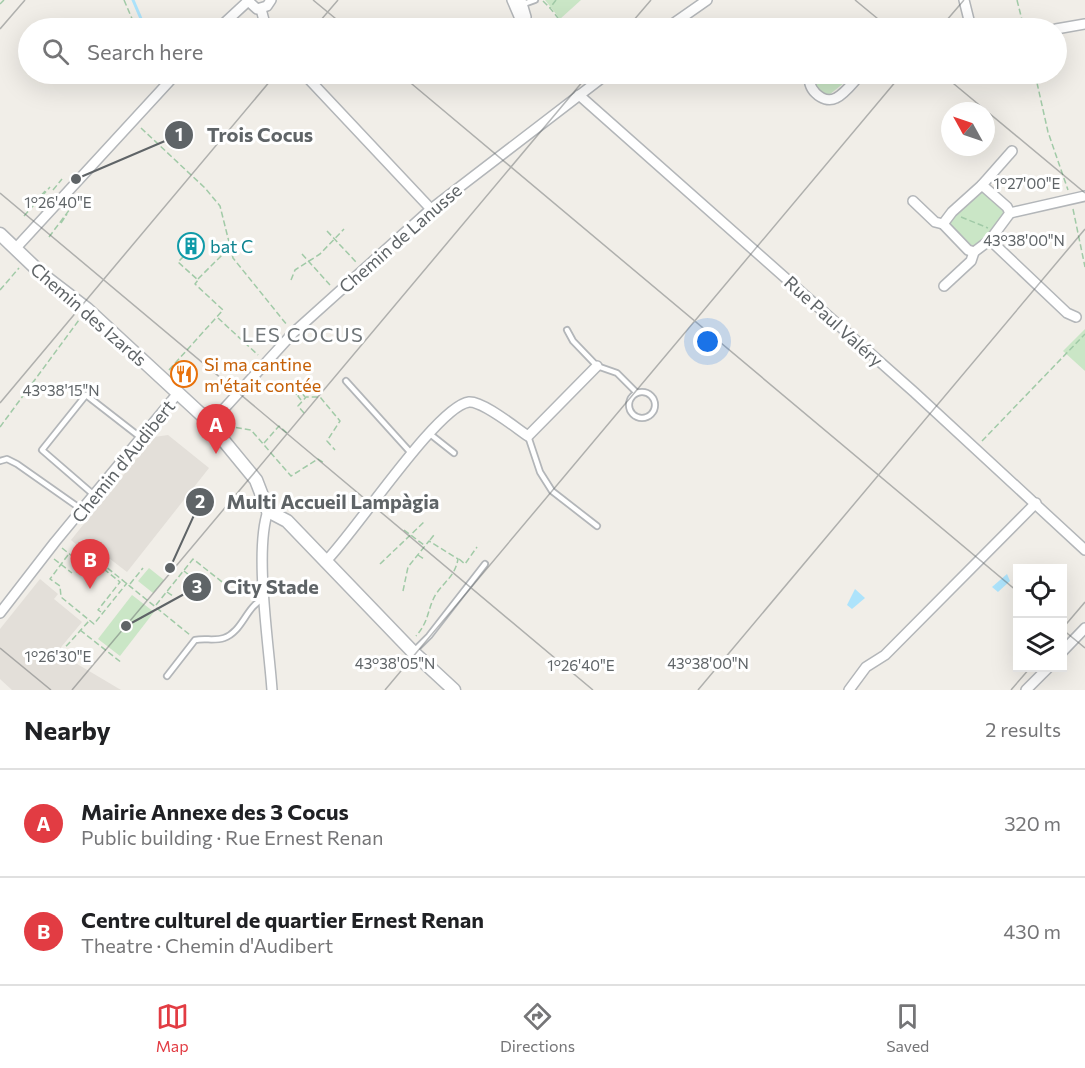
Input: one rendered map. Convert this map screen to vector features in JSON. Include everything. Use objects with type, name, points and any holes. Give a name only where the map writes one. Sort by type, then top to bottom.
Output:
[{"type":"street","points":[[229,18],[247,1],[253,8],[261,9],[271,0]]},
{"type":"street","points":[[681,18],[707,0]]},
{"type":"street","points":[[964,0],[968,18]]},
{"type":"street","points":[[261,9],[263,18]]},
{"type":"street","points":[[1067,27],[1085,24]]},
{"type":"street","points":[[15,249],[167,84]]},
{"type":"street","points":[[313,84],[431,209]]},
{"type":"street","name":"Chemin de Lanusse","points":[[211,423],[293,333],[337,292],[431,209],[594,84]]},
{"type":"street","points":[[809,84],[823,99],[829,100],[837,98],[851,84]]},
{"type":"street","name":"Rue Paul Valéry","points":[[579,95],[975,448],[1085,550]]},
{"type":"street","points":[[944,224],[952,212],[982,185],[1012,151]]},
{"type":"street","points":[[982,185],[1007,207],[1010,213]]},
{"type":"street","points":[[944,286],[971,261],[974,252],[993,236],[1010,213],[1085,196]]},
{"type":"street","points":[[913,201],[935,222],[944,224],[968,250],[974,252]]},
{"type":"street","name":"Chemin des Izards","points":[[0,234],[87,309],[211,423],[256,480],[268,511]]},
{"type":"street","points":[[993,236],[1067,313],[1077,317]]},
{"type":"street","points":[[325,562],[411,453],[456,408],[468,402],[479,404],[528,436],[597,366]]},
{"type":"street","name":"Chemin d'Audibert","points":[[1,610],[54,542],[178,393]]},
{"type":"street","points":[[849,690],[866,667],[885,655],[1036,503]]},
{"type":"street","points":[[272,690],[263,541],[264,523],[268,511],[287,521],[410,649],[454,690]]},
{"type":"street","points":[[1067,647],[1085,628]]},
{"type":"street","points":[[1026,690],[1043,672]]},
{"type":"lane","points":[[518,3],[535,0]]},
{"type":"lane","points":[[567,330],[573,341],[597,366],[617,373],[637,393],[650,394],[655,400],[655,409],[646,418],[638,418],[630,410],[629,401],[637,393]]},
{"type":"lane","points":[[346,381],[411,453]]},
{"type":"lane","points":[[94,495],[42,450],[86,395],[140,437]]},
{"type":"lane","points":[[430,434],[454,453]]},
{"type":"lane","points":[[528,436],[540,472],[552,491],[597,526]]},
{"type":"lane","points":[[0,461],[7,459],[17,464],[82,510]]},
{"type":"lane","points":[[410,649],[429,636],[485,564]]},
{"type":"lane","points":[[167,676],[195,640],[220,640],[231,635],[256,603],[265,598]]},
{"type":"path","points":[[0,4],[4,0]]},
{"type":"path","points":[[124,0],[132,18]]},
{"type":"path","points":[[543,0],[558,18]]},
{"type":"path","points":[[550,8],[556,0]]},
{"type":"path","points":[[1017,0],[1022,18]]},
{"type":"path","points":[[1037,84],[1048,132],[1071,199],[1085,267]]},
{"type":"path","points":[[141,128],[205,188],[220,206],[233,258],[293,333]]},
{"type":"path","points":[[53,190],[62,179]]},
{"type":"path","points":[[24,216],[49,188],[35,202]]},
{"type":"path","points":[[49,237],[73,206],[61,223]]},
{"type":"path","points":[[952,212],[993,236]]},
{"type":"path","points":[[291,280],[295,270],[320,254],[344,229]]},
{"type":"path","points":[[327,231],[363,269]]},
{"type":"path","points":[[160,376],[170,369],[223,310],[195,284],[222,255],[232,250]]},
{"type":"path","points":[[302,254],[337,292]]},
{"type":"path","points":[[183,257],[178,262],[198,280]]},
{"type":"path","points":[[0,290],[22,264]]},
{"type":"path","points":[[0,427],[87,309]]},
{"type":"path","points":[[217,317],[267,363]]},
{"type":"path","points":[[975,448],[1085,334]]},
{"type":"path","points":[[292,390],[302,401]]},
{"type":"path","points":[[298,396],[302,393],[306,398]]},
{"type":"path","points":[[304,413],[298,406],[302,401],[306,398],[320,397],[340,421],[327,441],[335,450]]},
{"type":"path","points":[[211,423],[251,430],[291,476],[318,459],[324,464]]},
{"type":"path","points":[[263,444],[279,426],[287,433]]},
{"type":"path","points":[[380,564],[424,522]]},
{"type":"path","points":[[404,530],[425,546]]},
{"type":"path","points":[[403,591],[408,567],[434,535]]},
{"type":"path","points":[[429,541],[465,564],[477,547]]},
{"type":"path","points":[[54,542],[72,556],[89,553],[195,640]]},
{"type":"path","points":[[46,552],[72,573]]},
{"type":"path","points":[[69,554],[50,579],[60,586],[61,597],[94,624],[143,568]]},
{"type":"path","points":[[418,555],[424,559]]},
{"type":"path","points":[[155,606],[193,559],[226,585]]},
{"type":"path","points":[[410,649],[428,621],[436,595],[454,574],[458,559]]},
{"type":"path","points":[[102,613],[98,610],[120,582],[105,570],[107,567]]},
{"type":"path","points":[[183,570],[189,574]]},
{"type":"path","points":[[140,572],[144,574]]},
{"type":"path","points":[[167,591],[173,596]]},
{"type":"path","points":[[60,653],[89,620]]},
{"type":"path","points":[[81,630],[122,663]]},
{"type":"shaded area","points":[[168,435],[209,468],[127,572],[101,552],[83,550],[71,540],[154,437]]},
{"type":"shaded area","points":[[40,579],[58,594],[54,599],[82,622],[57,652],[121,690],[12,690],[0,679],[0,629]]},
{"type":"green space","points":[[545,0],[581,0],[561,18]]},
{"type":"green space","points":[[813,84],[843,84],[829,95],[822,94]]},
{"type":"green space","points":[[977,192],[984,192],[996,202],[1003,210],[1003,214],[992,232],[974,247],[955,234],[948,222]]},
{"type":"green space","points":[[1085,329],[1085,371],[1063,351]]},
{"type":"green space","points":[[149,568],[164,580],[153,593],[138,581]]},
{"type":"green space","points":[[132,595],[154,612],[120,656],[98,639]]},
{"type":"water","points":[[1007,574],[1010,581],[998,592],[992,587]]},
{"type":"water","points":[[855,589],[865,598],[852,609],[847,605]]},
{"type":"waterway","points":[[133,0],[141,18]]},
{"type":"place","name":"Trois Cocus","points":[[76,179]]},
{"type":"place","name":"bat C","points":[[191,246]]},
{"type":"place","name":"Si ma cantine m'était contée","points":[[184,374]]},
{"type":"place","name":"Mairie Annexe des 3 Cocus","points":[[216,454]]},
{"type":"place","name":"Multi Accueil Lampàgia","points":[[170,568]]},
{"type":"place","name":"Centre culturel de quartier Ernest Renan","points":[[90,589]]},
{"type":"place","name":"City Stade","points":[[126,626]]},
{"type":"district","name":"LES COCUS","points":[[303,334]]}]
